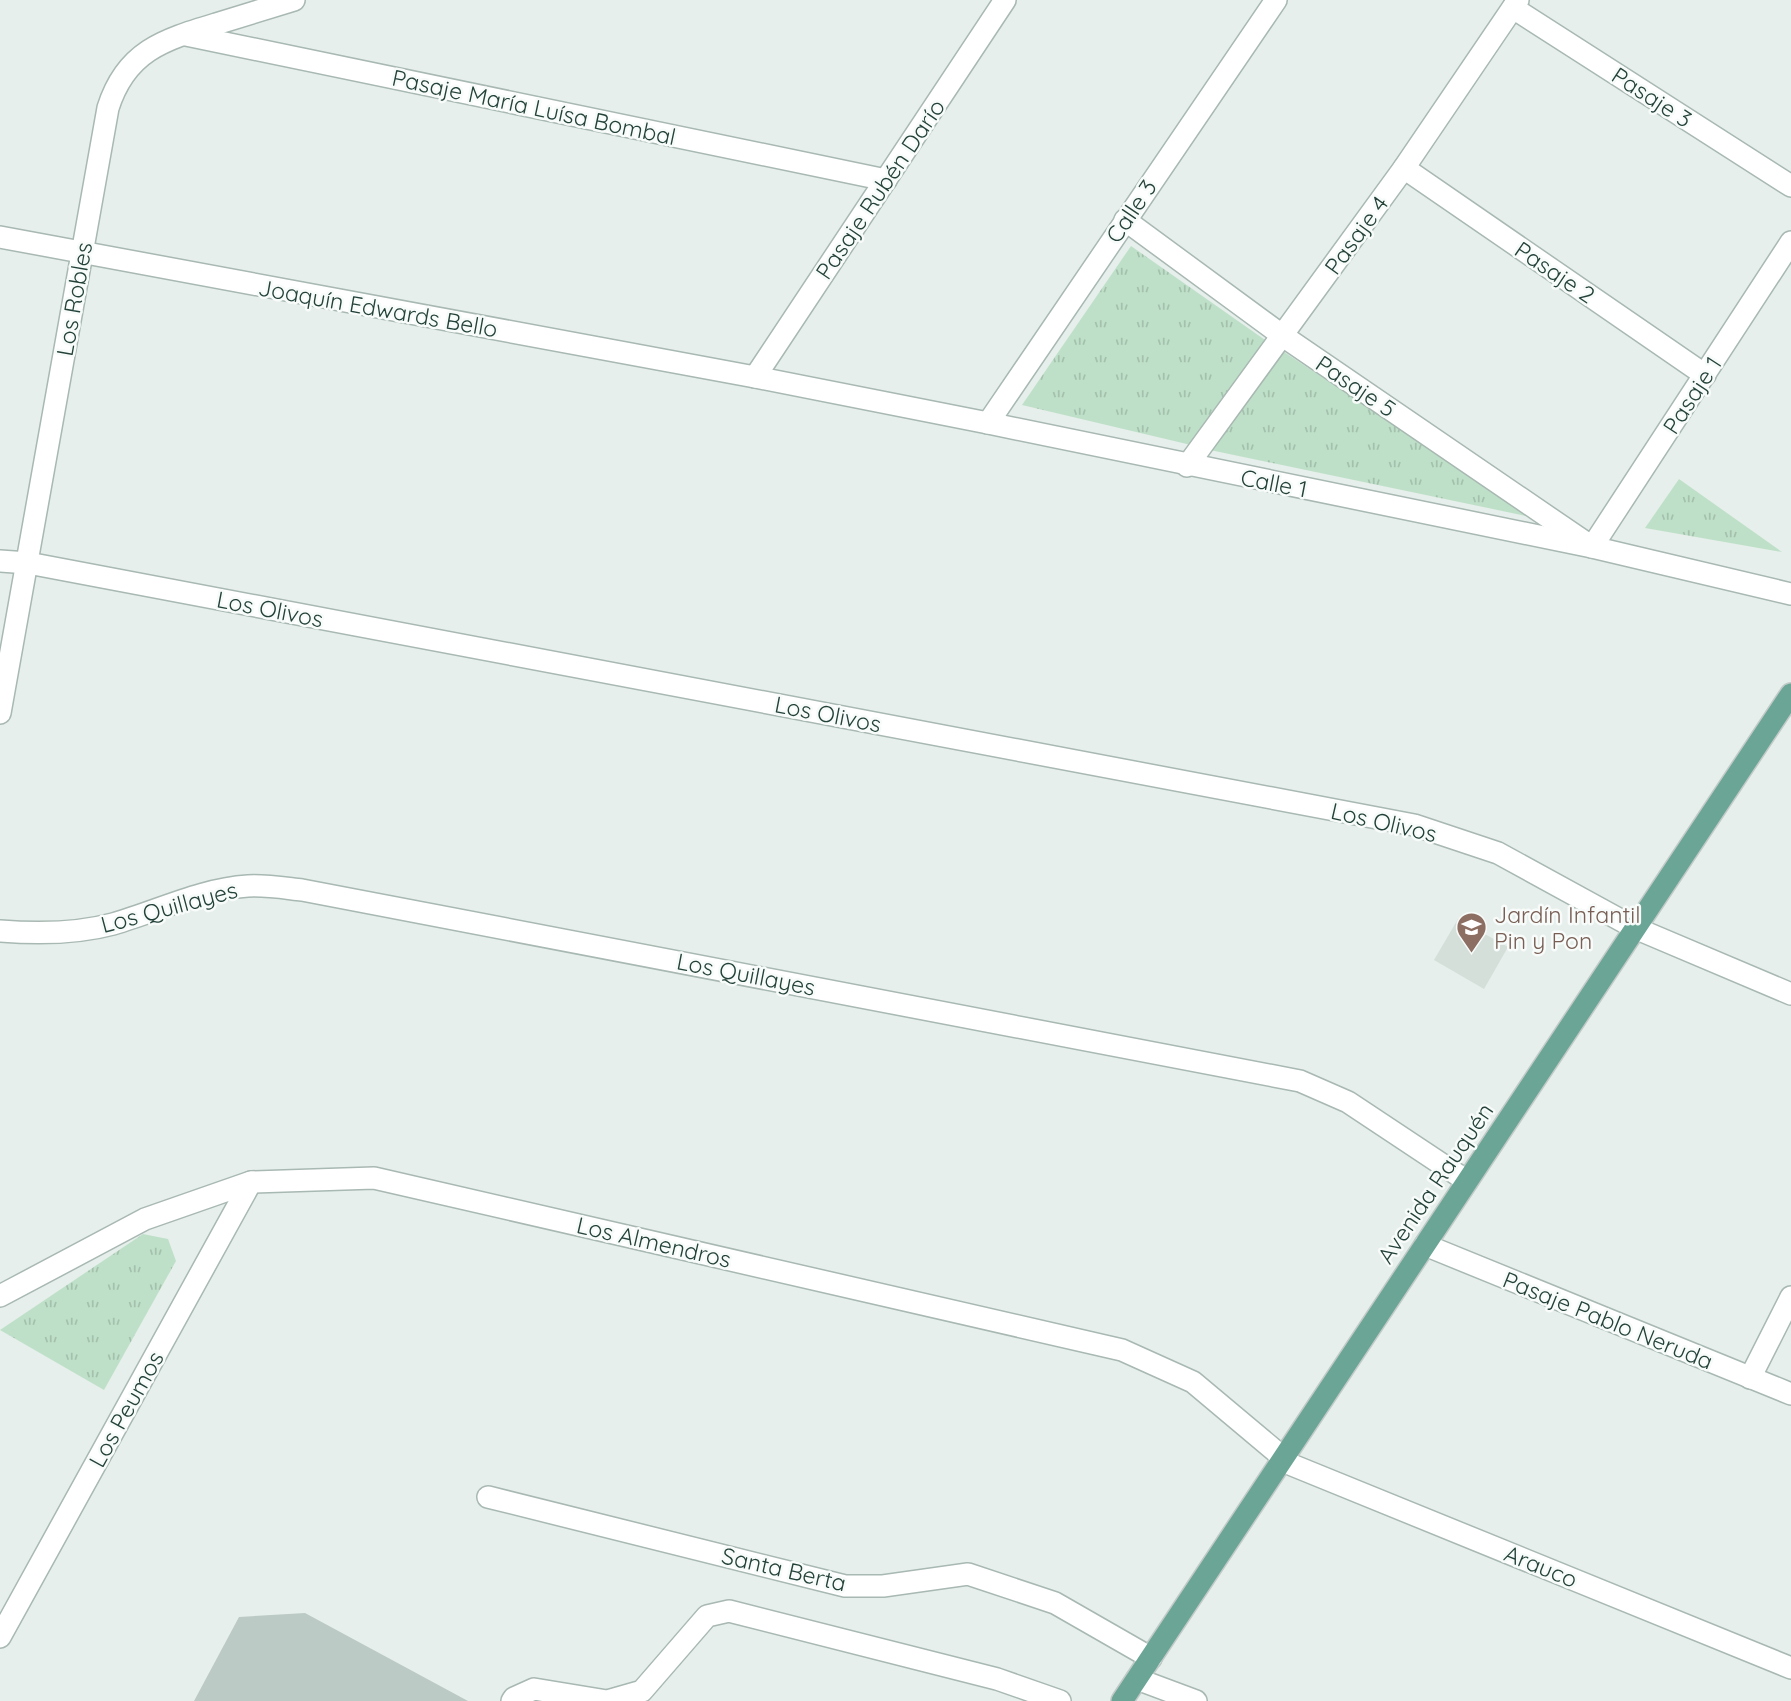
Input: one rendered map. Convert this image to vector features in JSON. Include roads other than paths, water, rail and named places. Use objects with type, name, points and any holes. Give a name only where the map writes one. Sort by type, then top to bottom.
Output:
[{"type":"main road","name":"Avenida Rauquén","points":[[1122,1701],[1288,1462],[1425,1245],[1791,694]]},
{"type":"street","name":"Los Robles","points":[[0,713],[108,108],[114,91],[136,60],[165,40],[293,0]]},
{"type":"street","name":"Pasaje Rubén Darío","points":[[755,377],[1005,0]]},
{"type":"street","name":"Calle 3","points":[[988,423],[1276,0]]},
{"type":"street","name":"Pasaje 4","points":[[1186,466],[1404,168],[1516,4]]},
{"type":"street","name":"Pasaje 3","points":[[1516,4],[1791,186]]},
{"type":"street","name":"Pasaje María Luísa Bombal","points":[[182,34],[886,180]]},
{"type":"street","name":"Pasaje 2","points":[[1404,168],[1705,375]]},
{"type":"street","name":"Pasaje 5","points":[[1125,220],[1283,336],[1592,548]]},
{"type":"street","name":"Joaquín Edwards Bello","points":[[0,237],[755,377]]},
{"type":"street","name":"Pasaje 1","points":[[1592,548],[1791,242]]},
{"type":"street","name":"Calle 1","points":[[755,377],[1592,548],[1791,594]]},
{"type":"street","name":"Los Olivos","points":[[0,561],[28,563],[1414,825],[1498,853],[1635,928],[1791,994]]},
{"type":"street","name":"Los Quillayes","points":[[0,931],[42,933],[89,929],[217,891],[247,886],[302,890],[1300,1081],[1348,1102],[1467,1181]]},
{"type":"street","name":"Los Almendros","points":[[0,1296],[145,1219],[251,1182],[374,1178],[1122,1350],[1194,1382],[1288,1462]]},
{"type":"street","name":"Los Peumos","points":[[0,1637],[251,1182]]},
{"type":"street","name":"Pasaje Pablo Neruda","points":[[1425,1245],[1791,1394]]},
{"type":"street","points":[[1750,1378],[1791,1297]]},
{"type":"street","name":"Arauco","points":[[1288,1462],[1791,1668]]},
{"type":"street","name":"Santa Berta","points":[[488,1497],[845,1586],[883,1586],[968,1574],[1055,1603],[1151,1658]]},
{"type":"street","points":[[512,1701],[534,1689],[607,1701],[642,1691],[707,1616],[729,1611],[997,1679],[1060,1701]]},
{"type":"street","points":[[1137,1679],[1196,1701]]},
{"type":"place","name":"Jardín Infantil Pin y Pon","points":[[1471,954]]}]
